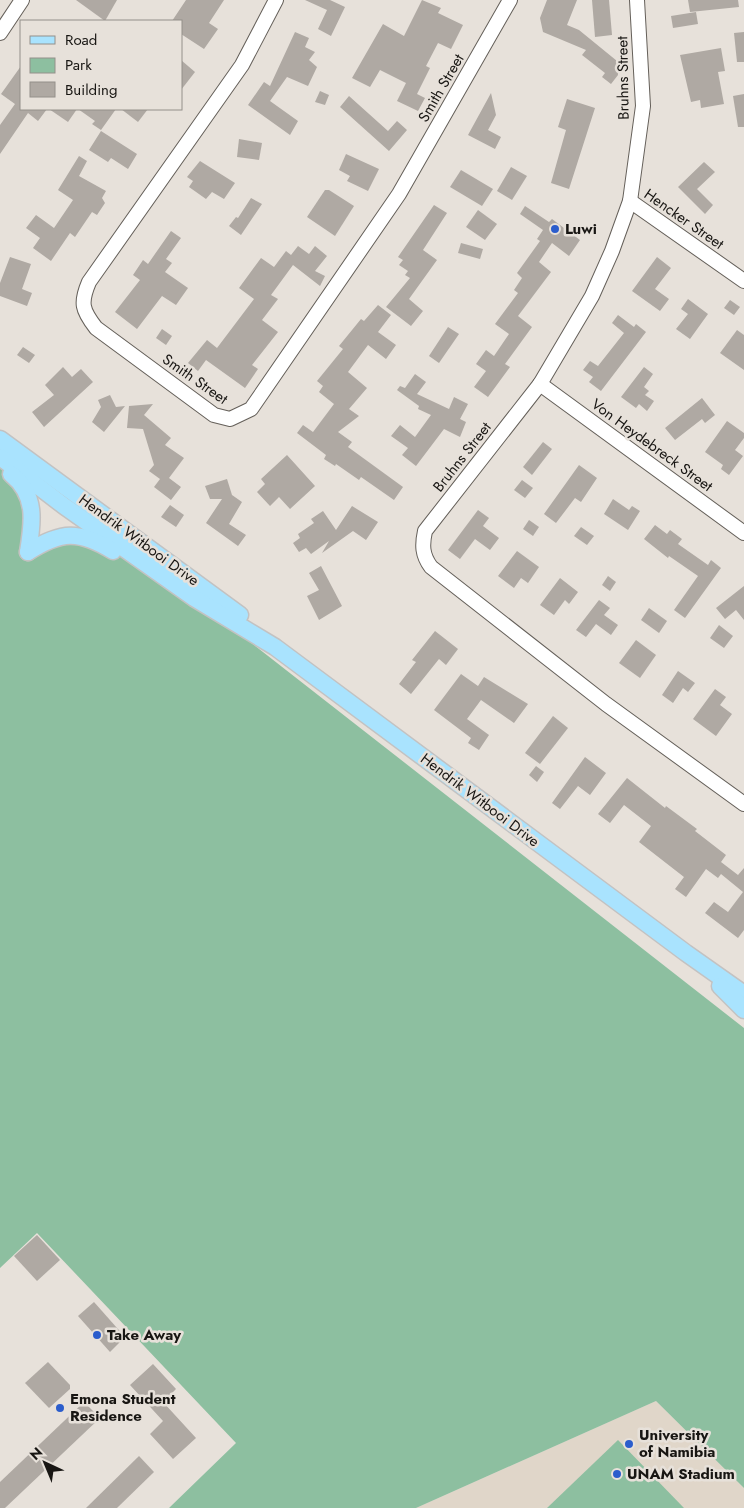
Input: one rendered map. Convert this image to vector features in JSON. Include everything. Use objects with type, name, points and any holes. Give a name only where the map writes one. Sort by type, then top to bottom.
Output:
[{"type":"main road","name":"Hendrik Witbooi Drive","points":[[0,438],[209,591],[275,646],[686,954],[744,994]]},
{"type":"main road","name":"Hendrik Witbooi Drive","points":[[0,457],[64,506],[194,598],[275,646]]},
{"type":"main road","points":[[0,465],[19,480],[30,501],[33,519],[28,552],[42,544],[74,534],[102,544],[194,598]]},
{"type":"main road","name":"Hendrik Witbooi Drive","points":[[686,954],[744,1010]]},
{"type":"street","points":[[0,33],[22,0]]},
{"type":"street","name":"Smith Street","points":[[276,0],[242,64],[89,282],[82,298],[84,311],[96,328],[214,415],[230,419],[252,409],[399,194],[510,0]]},
{"type":"street","name":"Bruhns Street","points":[[636,0],[643,106],[630,201],[612,251],[592,296],[540,384],[425,531],[423,541],[424,558],[431,567],[606,704],[744,804]]},
{"type":"street","name":"Hencker Street","points":[[630,201],[744,281]]},
{"type":"street","name":"Von Heydebreck Street","points":[[540,384],[744,533]]},
{"type":"shaded area","name":"University of Namibia","points":[[656,1401],[744,1488],[744,1508],[416,1508]]},
{"type":"green space","points":[[0,465],[25,489],[28,552],[42,544],[102,544],[194,598],[744,1028],[744,1488],[656,1401],[416,1508],[169,1508],[236,1443],[37,1233],[0,1268]]},
{"type":"green space","name":"UNAM Stadium","points":[[618,1440],[684,1508],[547,1508]]},
{"type":"building","points":[[76,0],[117,0],[106,20]]},
{"type":"building","points":[[186,0],[224,0],[209,23],[218,29],[204,49],[182,35],[182,20],[173,20]]},
{"type":"building","points":[[305,0],[330,0],[345,7],[331,36],[318,29],[327,10]]},
{"type":"building","points":[[422,0],[441,8],[438,13],[463,25],[451,49],[438,43],[426,66],[430,68],[417,94],[425,98],[418,111],[397,101],[406,83],[380,70],[370,87],[352,78],[383,24],[404,36]]},
{"type":"building","points":[[547,0],[577,0],[567,25],[579,30],[617,61],[618,75],[611,84],[602,77],[605,73],[582,55],[586,50],[543,32],[540,18]]},
{"type":"building","points":[[592,0],[609,0],[612,35],[595,37]]},
{"type":"building","points":[[688,0],[738,0],[739,7],[690,12]]},
{"type":"building","points":[[696,12],[698,24],[673,28],[671,16]]},
{"type":"building","points":[[295,32],[309,38],[305,47],[315,52],[309,60],[317,67],[308,86],[287,77],[270,101],[298,121],[290,135],[248,105],[264,82],[270,86]]},
{"type":"building","points":[[744,32],[744,62],[737,62],[734,33]]},
{"type":"building","points":[[721,48],[725,71],[718,72],[724,104],[701,108],[700,100],[691,102],[680,55]]},
{"type":"building","points":[[182,61],[195,72],[182,89]]},
{"type":"building","points":[[20,67],[20,110],[46,110],[38,121],[28,113],[0,154],[0,125],[15,104],[1,94]]},
{"type":"building","points":[[320,91],[329,95],[325,105],[315,102]]},
{"type":"building","points":[[491,93],[496,115],[488,130],[501,137],[495,149],[468,135]]},
{"type":"building","points":[[744,94],[744,127],[738,127],[733,96]]},
{"type":"building","points":[[349,96],[388,131],[397,121],[407,130],[389,151],[340,107]]},
{"type":"building","points":[[567,99],[595,108],[569,189],[551,183],[566,130],[558,127]]},
{"type":"building","points":[[50,110],[76,110],[68,122]]},
{"type":"building","points":[[79,110],[115,110],[101,130],[92,124],[95,121]]},
{"type":"building","points":[[122,110],[147,110],[138,122]]},
{"type":"building","points":[[101,131],[137,154],[128,169],[111,158],[108,162],[89,150]]},
{"type":"building","points":[[239,139],[262,143],[259,160],[237,157]]},
{"type":"building","points":[[346,154],[379,169],[368,191],[347,181],[350,176],[339,170]]},
{"type":"building","points":[[79,156],[87,161],[79,176],[106,191],[102,198],[105,203],[97,215],[92,212],[75,237],[70,233],[51,261],[33,248],[40,238],[26,228],[36,215],[54,228],[73,200],[58,190]]},
{"type":"building","points":[[200,161],[235,183],[224,199],[212,192],[206,199],[189,187],[193,181],[187,177]]},
{"type":"building","points":[[704,162],[715,172],[697,189],[713,205],[705,214],[678,187]]},
{"type":"building","points":[[511,167],[527,176],[512,200],[497,191]]},
{"type":"building","points":[[461,170],[493,189],[482,206],[450,187]]},
{"type":"building","points":[[325,190],[329,190],[354,206],[335,236],[307,217]]},
{"type":"building","points":[[251,198],[262,204],[241,235],[229,226],[236,217],[238,218]]},
{"type":"building","points":[[434,205],[447,213],[423,250],[437,260],[409,299],[423,311],[411,326],[386,307],[410,278],[405,275],[408,271],[399,265],[403,260],[398,257]]},
{"type":"building","points":[[525,206],[549,222],[552,219],[580,240],[569,256],[552,243],[539,262],[551,272],[518,316],[532,327],[505,364],[510,367],[488,397],[474,387],[486,371],[476,364],[486,350],[494,356],[509,334],[495,324],[518,293],[514,290],[522,278],[517,273],[540,241],[537,239],[543,230],[520,214]]},
{"type":"building","points":[[478,210],[497,224],[485,240],[466,227]]},
{"type":"building","points":[[171,231],[181,238],[166,259],[172,263],[165,272],[188,288],[176,305],[162,296],[137,329],[115,312],[140,280],[133,275],[143,260],[148,264]]},
{"type":"building","points":[[461,243],[483,249],[480,259],[458,253]]},
{"type":"building","points":[[298,246],[309,254],[315,246],[327,256],[315,271],[325,276],[320,286],[293,265],[271,295],[278,299],[262,320],[278,332],[252,365],[258,369],[245,388],[206,360],[198,371],[188,363],[207,340],[217,348],[254,299],[239,288],[261,258],[274,267],[286,251],[291,255]]},
{"type":"building","points":[[10,257],[31,264],[22,289],[32,293],[27,306],[0,296],[0,283]]},
{"type":"building","points":[[657,257],[671,268],[655,289],[669,299],[660,311],[632,291]]},
{"type":"building","points":[[688,299],[708,314],[690,339],[676,329],[688,314],[681,309]]},
{"type":"building","points":[[730,300],[740,307],[734,315],[724,308]]},
{"type":"building","points":[[378,305],[391,315],[378,332],[396,345],[386,359],[368,345],[348,372],[367,388],[349,409],[359,416],[338,432],[352,442],[348,447],[403,487],[394,500],[361,477],[359,480],[336,464],[335,466],[324,459],[326,455],[297,433],[303,425],[313,432],[334,404],[319,392],[323,386],[317,381],[343,349],[339,346],[361,319],[364,321]]},
{"type":"building","points":[[618,315],[634,327],[636,324],[646,332],[601,391],[589,382],[593,377],[583,370],[590,361],[598,366],[624,333],[612,323]]},
{"type":"building","points":[[448,327],[459,334],[439,363],[429,356]]},
{"type":"building","points":[[162,329],[172,336],[166,345],[156,338]]},
{"type":"building","points":[[737,330],[744,335],[744,370],[720,353]]},
{"type":"building","points":[[23,347],[35,355],[29,363],[17,355]]},
{"type":"building","points":[[63,367],[72,377],[81,369],[93,382],[44,427],[32,412],[54,395],[45,385]]},
{"type":"building","points":[[644,367],[653,374],[644,387],[649,391],[645,395],[654,401],[647,411],[639,404],[636,408],[621,397]]},
{"type":"building","points":[[415,374],[426,382],[417,394],[449,409],[454,397],[468,404],[460,419],[466,422],[460,437],[444,429],[416,466],[402,455],[408,448],[391,436],[400,425],[415,437],[431,415],[418,409],[419,406],[397,390],[400,386],[405,388]]},
{"type":"building","points":[[110,395],[116,407],[125,406],[104,432],[92,422],[101,407],[98,400]]},
{"type":"building","points":[[702,398],[715,415],[705,423],[702,419],[675,440],[665,428]]},
{"type":"building","points":[[153,404],[144,415],[171,438],[165,445],[184,458],[169,478],[181,487],[171,500],[154,487],[160,479],[149,471],[154,465],[143,429],[127,428],[129,406]]},
{"type":"building","points":[[727,421],[744,433],[744,438],[735,450],[743,456],[729,475],[721,469],[723,465],[705,452]]},
{"type":"building","points":[[543,442],[552,449],[532,475],[523,467]]},
{"type":"building","points":[[287,455],[315,486],[290,509],[279,497],[270,506],[257,492],[265,484],[261,479]]},
{"type":"building","points":[[579,465],[597,478],[581,502],[575,498],[556,523],[544,514]]},
{"type":"building","points":[[227,479],[232,495],[242,502],[229,524],[246,535],[238,546],[206,523],[222,499],[210,499],[205,486]]},
{"type":"building","points":[[522,480],[533,488],[525,498],[514,490]]},
{"type":"building","points":[[613,499],[629,510],[632,506],[640,511],[628,530],[604,514]]},
{"type":"building","points":[[170,505],[184,515],[176,527],[161,517]]},
{"type":"building","points":[[352,506],[378,522],[366,540],[353,531],[322,553],[329,541],[311,554],[306,548],[299,552],[293,543],[300,538],[298,534],[314,523],[311,519],[323,511],[336,530]]},
{"type":"building","points":[[478,510],[489,518],[483,526],[499,538],[490,550],[475,539],[460,559],[448,550]]},
{"type":"building","points":[[529,520],[539,527],[533,536],[523,529]]},
{"type":"building","points":[[655,525],[667,534],[670,530],[682,539],[678,544],[708,565],[711,560],[721,568],[685,618],[674,610],[698,576],[669,556],[668,558],[644,539]]},
{"type":"building","points":[[581,527],[594,536],[587,545],[574,536]]},
{"type":"building","points":[[517,551],[539,567],[528,583],[521,578],[514,588],[498,576]]},
{"type":"building","points":[[321,566],[342,606],[319,620],[307,596],[319,590],[309,573]]},
{"type":"building","points":[[608,576],[616,582],[610,591],[602,585]]},
{"type":"building","points":[[560,578],[578,592],[569,604],[565,600],[554,615],[540,605]]},
{"type":"building","points":[[744,586],[744,620],[736,610],[725,619],[716,608]]},
{"type":"building","points":[[599,600],[610,608],[604,615],[618,625],[611,635],[596,624],[586,637],[576,630]]},
{"type":"building","points":[[649,608],[667,621],[659,633],[641,620]]},
{"type":"building","points":[[719,625],[733,636],[724,648],[710,638]]},
{"type":"building","points":[[435,631],[458,649],[446,665],[439,659],[411,694],[399,684],[416,662],[412,660]]},
{"type":"building","points":[[636,640],[656,655],[640,678],[619,663]]},
{"type":"building","points":[[678,671],[695,683],[688,692],[683,688],[673,703],[662,695]]},
{"type":"building","points":[[461,674],[478,686],[484,677],[528,704],[514,723],[481,700],[467,719],[489,735],[479,750],[468,743],[471,738],[434,710]]},
{"type":"building","points":[[715,689],[726,697],[720,705],[732,714],[716,736],[693,719]]},
{"type":"building","points":[[553,716],[568,728],[540,764],[525,753]]},
{"type":"building","points":[[585,757],[606,773],[590,795],[578,786],[560,809],[552,803]]},
{"type":"building","points":[[536,766],[544,772],[537,782],[529,775]]},
{"type":"building","points":[[627,778],[665,808],[666,806],[697,829],[695,831],[726,855],[721,862],[738,875],[744,868],[744,930],[738,938],[705,913],[714,902],[728,912],[743,892],[721,874],[718,878],[706,869],[686,897],[675,889],[684,877],[639,842],[651,826],[624,805],[610,823],[598,814]]},
{"type":"building","points":[[37,1235],[60,1260],[37,1281],[14,1256]]},
{"type":"building","points":[[94,1302],[125,1337],[110,1352],[78,1316]]},
{"type":"building","points":[[48,1362],[70,1385],[70,1389],[49,1408],[25,1383]]},
{"type":"building","points":[[153,1364],[176,1389],[163,1402],[196,1438],[173,1459],[150,1434],[163,1421],[130,1385]]},
{"type":"building","points":[[84,1402],[100,1418],[5,1508],[0,1508],[0,1482]]},
{"type":"building","points":[[139,1456],[154,1472],[117,1508],[86,1508]]},
{"type":"place","name":"Luwi","points":[[555,229]]},
{"type":"place","name":"Take Away","points":[[97,1335]]},
{"type":"place","name":"Emona Student Residence","points":[[60,1408]]},
{"type":"place","name":"University of Namibia","points":[[629,1444]]},
{"type":"place","name":"UNAM Stadium","points":[[617,1474]]}]
